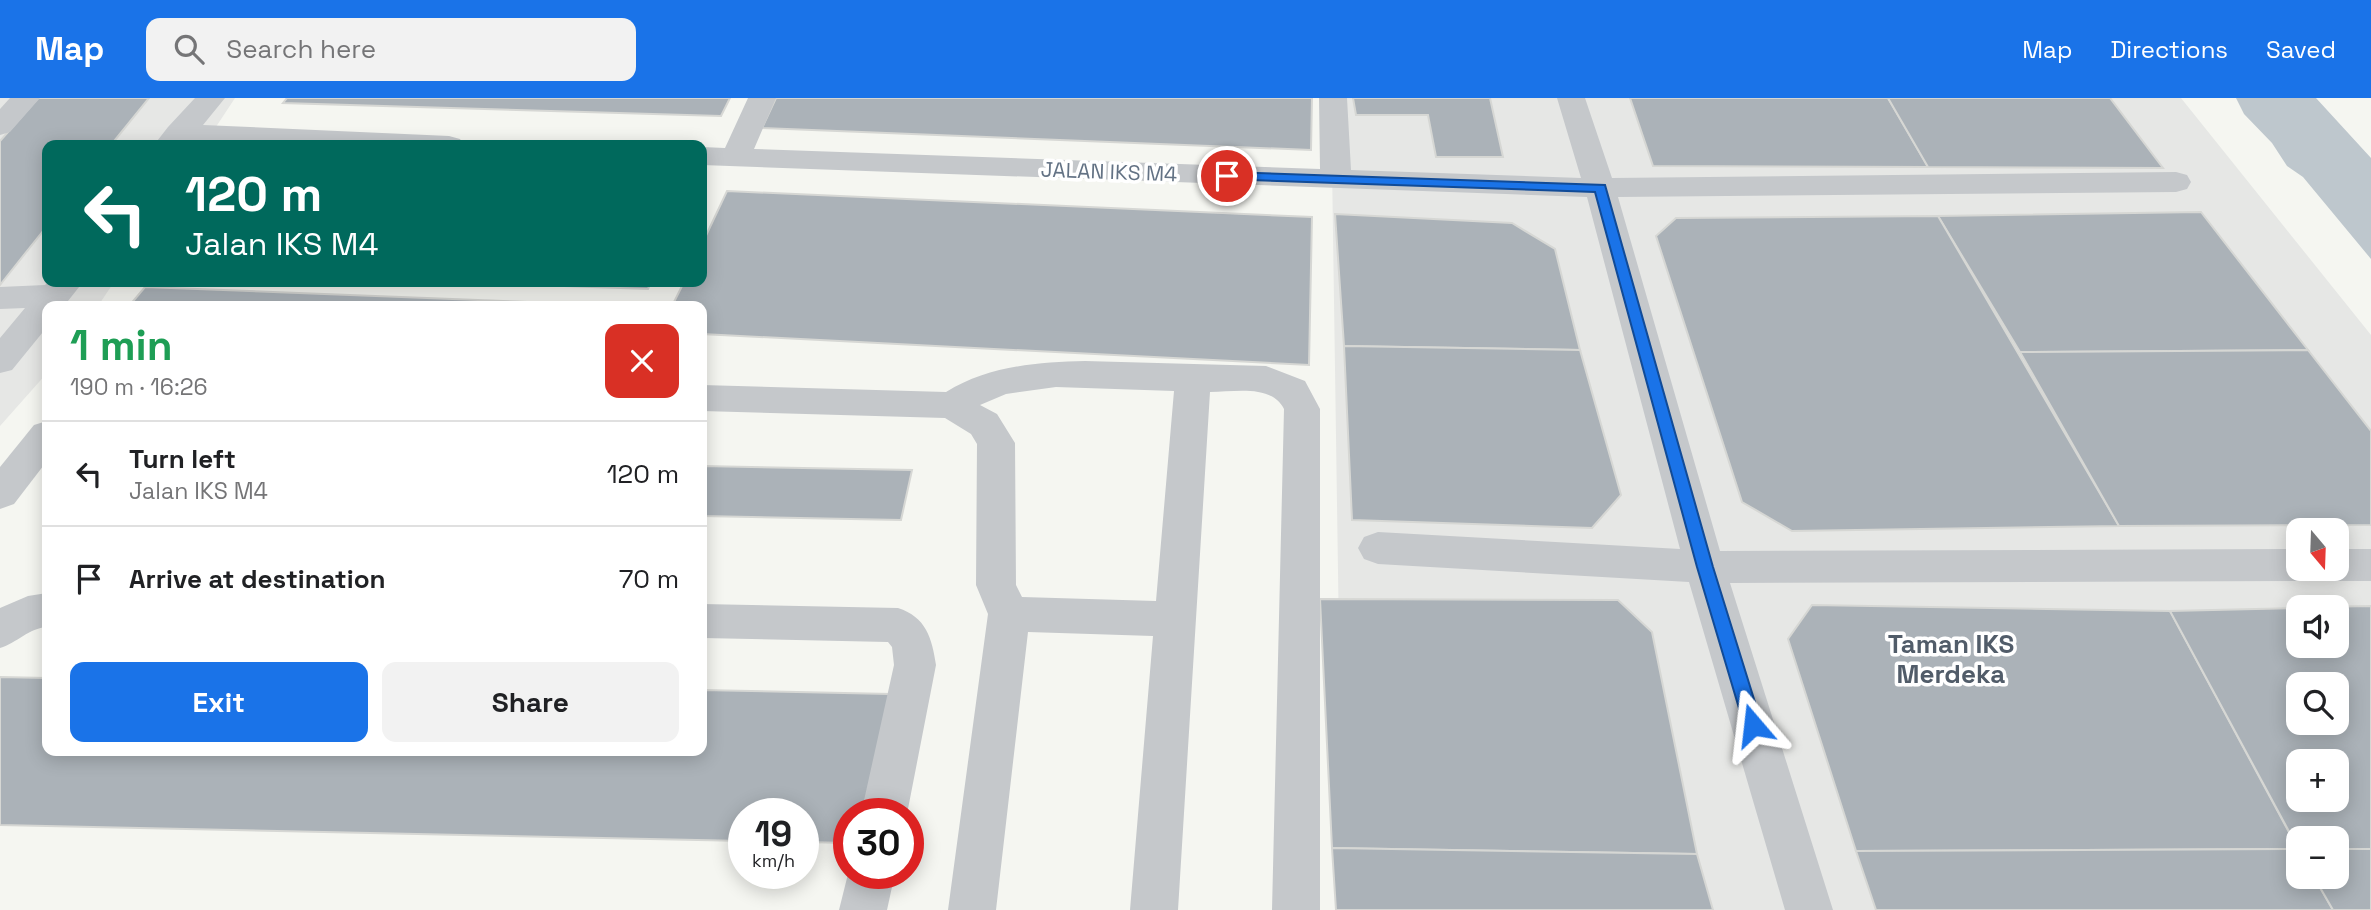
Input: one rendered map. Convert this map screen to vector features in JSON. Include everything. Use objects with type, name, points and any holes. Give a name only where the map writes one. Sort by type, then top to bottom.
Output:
[{"type":"street","points":[[0,126],[26,98]]},
{"type":"street","points":[[174,139],[211,98]]},
{"type":"street","points":[[735,158],[762,98]]},
{"type":"street","points":[[1333,98],[1336,180]]},
{"type":"street","points":[[1571,98],[1600,188],[1705,567],[1808,910]]},
{"type":"street","points":[[174,139],[220,140]]},
{"type":"street","name":"JALAN IKS M4","points":[[707,156],[1600,188],[2176,182]]},
{"type":"street","points":[[0,298],[61,289]]},
{"type":"street","points":[[0,361],[42,311]]},
{"type":"street","points":[[952,405],[988,386],[1044,374],[1266,379],[1292,390],[1302,409],[1296,910]]},
{"type":"street","points":[[1154,910],[1193,379]]},
{"type":"street","points":[[707,398],[952,405],[984,424],[996,443],[996,585],[1009,614],[972,910]]},
{"type":"street","points":[[0,494],[42,441]]},
{"type":"street","points":[[1378,548],[1705,567],[2286,565]]},
{"type":"street","points":[[2349,565],[2371,565]]},
{"type":"street","points":[[0,631],[16,618],[42,610]]},
{"type":"street","points":[[1009,614],[1175,619]]},
{"type":"street","points":[[707,621],[898,625],[912,641],[915,665],[887,798]]},
{"type":"street","points":[[863,910],[868,889]]},
{"type":"shaded area","points":[[0,98],[235,98],[207,140],[42,140],[42,287],[111,287],[101,301],[42,301],[42,379],[0,426]]},
{"type":"shaded area","points":[[1331,98],[2181,98],[2371,335],[2371,910],[1343,910]]},
{"type":"shaded area","points":[[2236,98],[2316,98],[2371,158],[2371,259],[2303,177],[2287,166],[2272,143],[2244,114]]},
{"type":"building","points":[[38,98],[149,98],[115,140],[42,140],[42,232],[0,285],[0,141]]},
{"type":"building","points":[[287,98],[730,98],[721,116],[283,103]]},
{"type":"building","points":[[776,98],[1312,98],[1311,150],[762,128]]},
{"type":"building","points":[[1353,98],[1490,98],[1503,157],[1436,157],[1428,115],[1356,115]]},
{"type":"building","points":[[1630,98],[1888,98],[1928,167],[1653,166]]},
{"type":"building","points":[[1888,98],[2110,98],[2163,168],[1928,167]]},
{"type":"building","points":[[727,191],[1312,217],[1309,365],[707,334],[707,301],[674,301],[682,287],[707,287],[707,233]]},
{"type":"building","points":[[2201,212],[2308,350],[2020,352],[1938,216]]},
{"type":"building","points":[[1335,214],[1512,223],[1555,249],[1580,350],[1344,346]]},
{"type":"building","points":[[1938,216],[2119,526],[1792,531],[1742,502],[1656,236],[1676,218]]},
{"type":"building","points":[[145,287],[502,301],[133,301]]},
{"type":"building","points":[[593,287],[649,287],[648,289]]},
{"type":"building","points":[[1344,346],[1580,350],[1621,495],[1592,528],[1352,520]]},
{"type":"building","points":[[2308,350],[2371,431],[2371,525],[2349,525],[2349,518],[2286,518],[2286,525],[2119,526],[2020,352]]},
{"type":"building","points":[[707,466],[912,470],[901,520],[707,516]]},
{"type":"building","points":[[1320,599],[1618,600],[1652,632],[1697,854],[1332,848]]},
{"type":"building","points":[[1812,605],[2170,611],[2286,827],[2286,849],[1856,851],[1788,639]]},
{"type":"building","points":[[2349,606],[2371,606],[2371,849],[2349,849],[2349,826],[2286,826],[2170,611],[2286,608],[2286,658],[2349,658]]},
{"type":"building","points":[[0,677],[42,678],[42,756],[707,756],[707,690],[890,694],[870,798],[833,798],[833,843],[819,842],[819,798],[728,798],[728,841],[0,825]]},
{"type":"building","points":[[1332,848],[1697,854],[1713,910],[1336,910]]},
{"type":"building","points":[[2286,849],[2286,889],[2321,889],[2333,910],[1876,910],[1856,851]]},
{"type":"building","points":[[2349,849],[2371,849],[2371,910],[2333,910],[2321,889],[2349,889]]},
{"type":"district","name":"Taman IKS Merdeka","points":[[1951,659]]},
{"type":"route","points":[[1227,176],[1600,188],[1705,567],[1753,725]]}]
